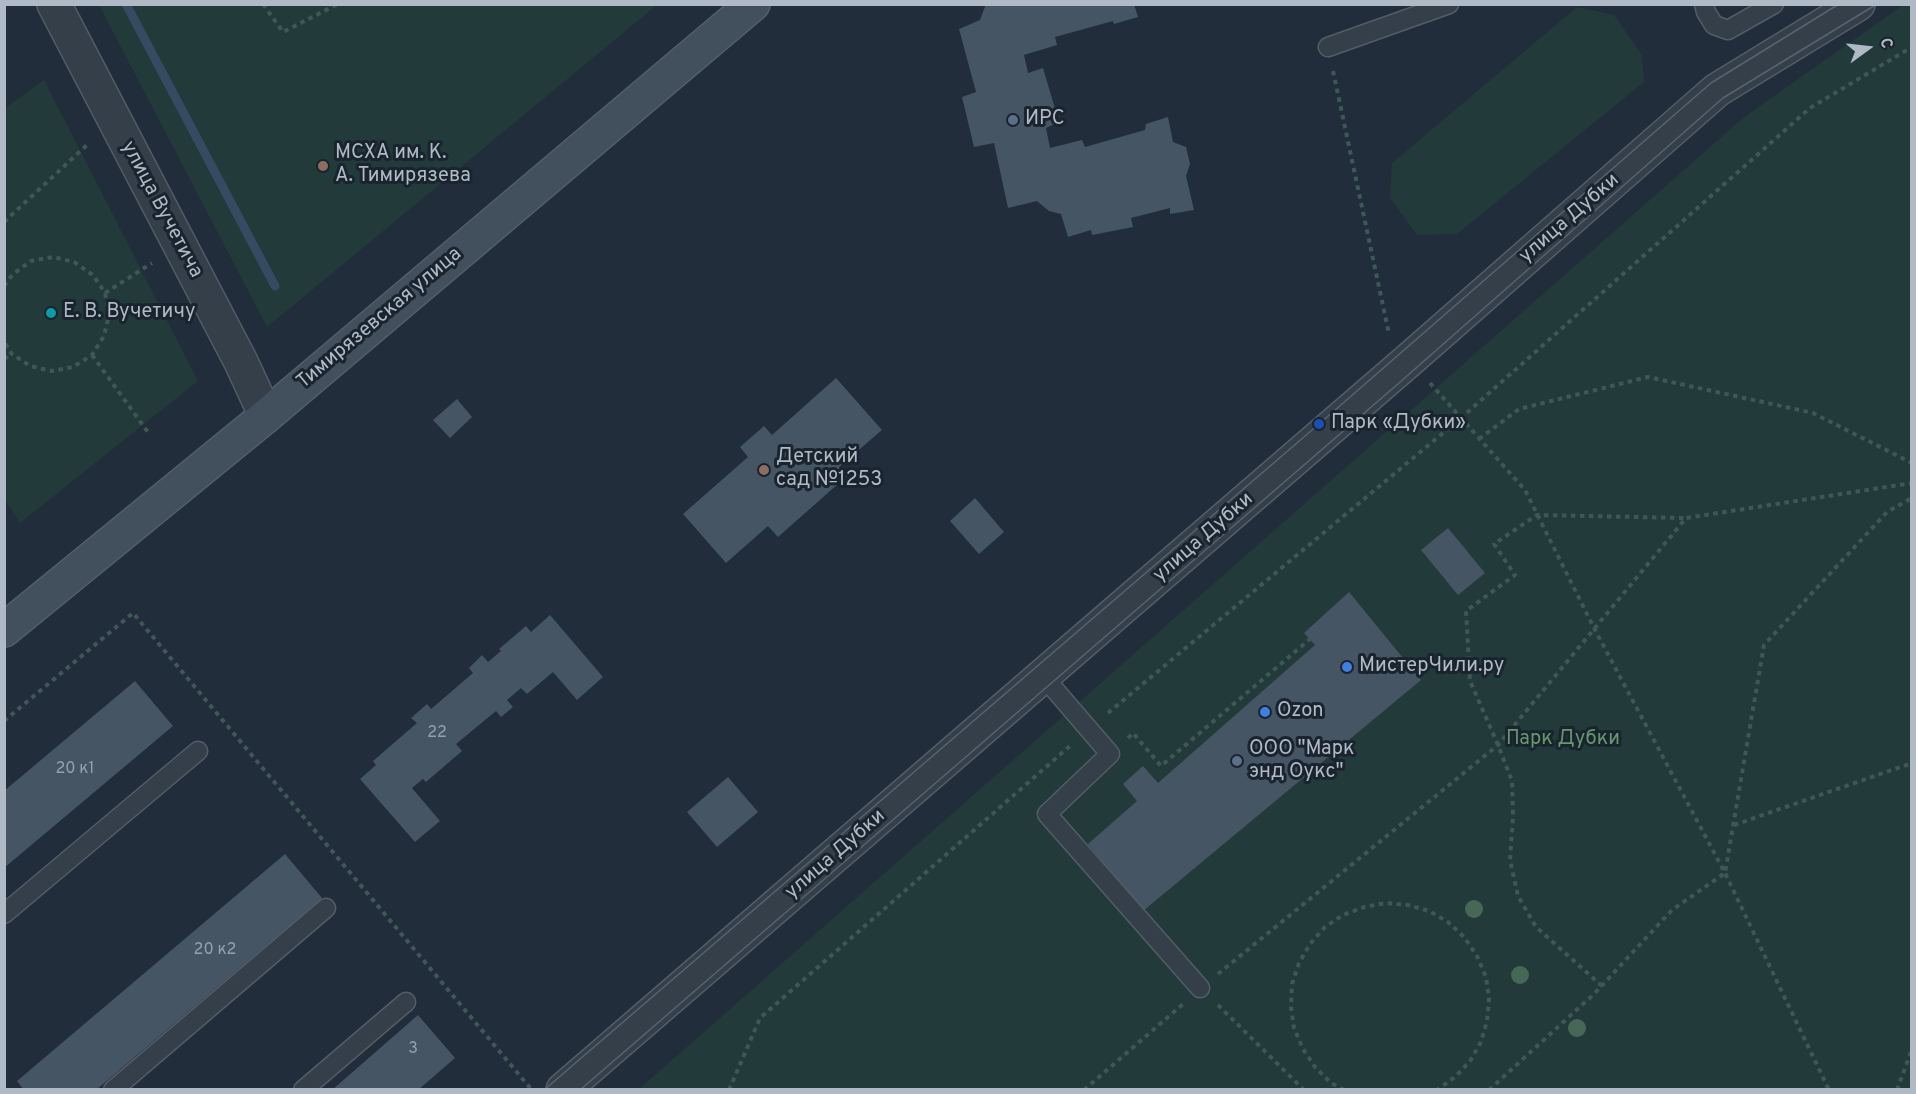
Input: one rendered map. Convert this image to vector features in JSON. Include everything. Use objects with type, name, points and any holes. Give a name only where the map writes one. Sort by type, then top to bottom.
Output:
[{"type":"main road","name":"Тимирязевская улица","points":[[4,630],[267,416],[753,4]]},
{"type":"street","name":"улица Вучетича","points":[[54,4],[267,416]]},
{"type":"street","name":"улица Дубки","points":[[563,1089],[1409,360],[1716,90],[1857,4]]},
{"type":"lane","points":[[1328,47],[1449,4]]},
{"type":"lane","points":[[1704,4],[1714,26],[1728,30],[1774,4]]},
{"type":"lane","points":[[1043,676],[1110,754],[1047,814],[1200,988]]},
{"type":"lane","points":[[4,914],[198,751]]},
{"type":"lane","points":[[113,1089],[326,908]]},
{"type":"lane","points":[[303,1089],[406,1002]]},
{"type":"path","points":[[263,4],[283,32],[338,4]]},
{"type":"path","points":[[729,1089],[760,1018],[1089,730],[1461,418],[1810,108],[1911,46]]},
{"type":"path","points":[[1328,47],[1390,338],[1525,490],[1595,630],[1725,873],[1829,1089]]},
{"type":"path","points":[[4,222],[90,142]]},
{"type":"path","points":[[4,286],[13,274],[31,261],[53,257],[74,262],[93,275],[105,293],[109,315],[104,336],[92,355],[73,367],[52,371],[30,366],[12,354],[4,342]]},
{"type":"path","points":[[105,293],[152,263]]},
{"type":"path","points":[[4,359],[12,354]]},
{"type":"path","points":[[92,355],[150,435]]},
{"type":"path","points":[[1479,438],[1519,409],[1648,377],[1814,413],[1911,463]]},
{"type":"path","points":[[1602,986],[1536,927],[1518,896],[1510,860],[1513,817],[1512,781],[1470,681],[1466,611],[1515,574],[1494,544],[1537,515],[1686,518],[1911,483]]},
{"type":"path","points":[[1489,1089],[1602,986],[1672,910],[1725,873],[1764,645],[1887,512],[1911,498]]},
{"type":"path","points":[[1084,1089],[1200,988],[1498,745],[1686,518]]},
{"type":"path","points":[[4,721],[133,613],[531,1089]]},
{"type":"path","points":[[1110,754],[1134,733],[1161,766],[1310,639]]},
{"type":"path","points":[[1733,825],[1911,763]]},
{"type":"path","points":[[1344,1089],[1331,1083],[1315,1067],[1303,1049],[1294,1028],[1291,1006],[1293,984],[1299,963],[1310,944],[1325,927],[1343,915],[1364,907],[1386,903],[1408,905],[1429,911],[1448,922],[1471,947],[1485,976],[1489,999],[1487,1020],[1481,1042],[1470,1061],[1455,1077],[1437,1089]]},
{"type":"path","points":[[1200,988],[1304,1089]]},
{"type":"path","points":[[1897,1089],[1911,1049]]},
{"type":"green space","name":"МСХА им. К. А. Тимирязева","points":[[99,5],[657,5],[267,327]]},
{"type":"green space","name":"Парк Дубки","points":[[1903,5],[1911,5],[1911,1089],[638,1090],[1743,118]]},
{"type":"green space","points":[[1577,7],[1614,15],[1642,55],[1644,82],[1457,234],[1417,235],[1390,198],[1392,163]]},
{"type":"green space","points":[[44,80],[198,381],[20,523],[4,498],[5,108]]},
{"type":"building","name":"ИРС","points":[[986,4],[1134,4],[1138,17],[1114,24],[1113,21],[1055,37],[1057,45],[1024,55],[1028,73],[1043,68],[1059,122],[1046,128],[1050,148],[1082,140],[1085,147],[1145,130],[1146,124],[1168,117],[1173,142],[1186,147],[1190,164],[1186,176],[1194,210],[1170,214],[1170,208],[1131,218],[1133,227],[1092,235],[1091,230],[1068,237],[1061,214],[1049,211],[1037,201],[1008,208],[994,143],[974,147],[962,97],[976,92],[959,29],[980,20]]},
{"type":"building","points":[[836,378],[882,430],[839,467],[847,476],[778,537],[768,526],[726,563],[683,514],[748,457],[740,447],[764,426],[772,435]]},
{"type":"building","points":[[457,399],[472,417],[450,438],[433,420]]},
{"type":"building","points":[[975,498],[1004,532],[979,554],[950,521]]},
{"type":"building","points":[[1448,528],[1485,573],[1458,595],[1421,550]]},
{"type":"building","points":[[1349,592],[1421,680],[1143,911],[1088,844],[1137,801],[1123,784],[1143,766],[1158,783],[1315,645],[1304,633]]},
{"type":"building","points":[[550,615],[603,677],[577,700],[553,672],[527,694],[521,688],[507,700],[513,707],[501,717],[496,711],[456,744],[462,751],[426,782],[423,779],[412,788],[440,821],[415,842],[360,779],[376,765],[373,761],[417,723],[411,718],[427,704],[431,709],[473,673],[469,668],[482,655],[488,662],[501,651],[499,649],[526,626],[531,632]]},
{"type":"building","points":[[135,681],[173,726],[4,868],[4,791]]},
{"type":"building","points":[[728,777],[758,812],[717,847],[687,812]]},
{"type":"building","points":[[285,854],[322,898],[96,1090],[24,1090],[17,1081]]},
{"type":"building","points":[[418,1015],[455,1058],[418,1090],[332,1090]]},
{"type":"waterway","points":[[126,4],[275,286]]},
{"type":"tram line","points":[[544,1090],[1319,424],[1711,83],[1839,4]]},
{"type":"tram line","points":[[580,1090],[1399,383],[1723,98],[1877,4]]},
{"type":"place","name":"ИРС","points":[[1013,120]]},
{"type":"place","name":"МСХА им. К. А. Тимирязева","points":[[323,166]]},
{"type":"place","name":"Е. В. Вучетичу","points":[[51,313]]},
{"type":"place","name":"Парк «Дубки»","points":[[1319,424]]},
{"type":"place","name":"Детский сад №1253","points":[[764,470]]},
{"type":"place","name":"МистерЧили.ру","points":[[1347,667]]},
{"type":"place","name":"Ozon","points":[[1265,712]]},
{"type":"place","name":"ООО \"Марк энд Оукс\"","points":[[1237,761]]}]
